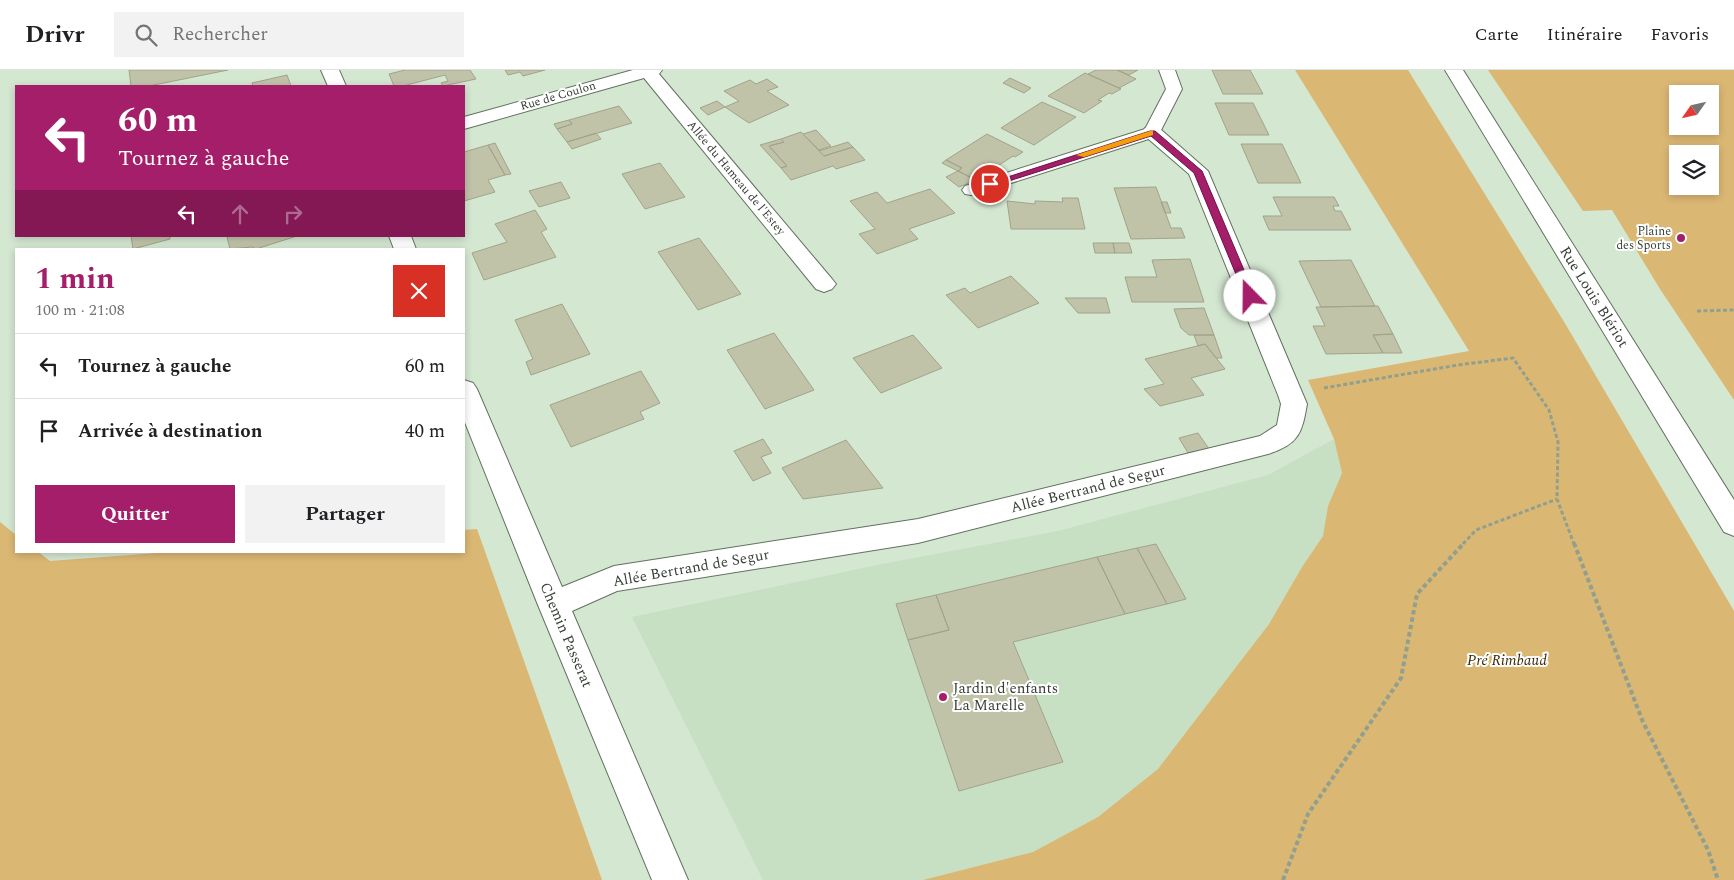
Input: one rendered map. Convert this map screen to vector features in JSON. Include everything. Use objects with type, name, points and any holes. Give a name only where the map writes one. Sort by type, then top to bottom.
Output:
[{"type":"street","points":[[330,70],[337,85]]},
{"type":"street","name":"Rue Louis Blériot","points":[[1454,70],[1734,524]]},
{"type":"street","name":"Rue de Coulon","points":[[465,123],[651,71]]},
{"type":"street","name":"Allée du Hameau de l'Estey","points":[[651,71],[824,284]]},
{"type":"street","name":"Allée Bertrand de Segur","points":[[553,605],[614,579],[918,531],[1268,444],[1289,430],[1294,404],[1291,395],[1198,171],[1152,132]]},
{"type":"street","name":"Chemin Passerat","points":[[465,391],[670,880]]},
{"type":"lane","points":[[971,190],[1152,132],[1174,89],[1167,70]]},
{"type":"path","points":[[1697,311],[1734,310]]},
{"type":"path","points":[[1291,395],[1448,367],[1513,358],[1549,410],[1558,442],[1556,499],[1643,722],[1708,850],[1718,880]]},
{"type":"path","points":[[1283,880],[1308,814],[1401,678],[1417,594],[1476,530],[1556,499]]},
{"type":"shaded area","name":"Jardin d'enfants La Marelle","points":[[1334,439],[1342,473],[1328,506],[1323,536],[1302,567],[1269,624],[1158,770],[1098,817],[1033,852],[923,880],[763,880],[632,617],[877,565],[1058,531],[1268,475]]},
{"type":"green space","name":"Pré Rimbaud","points":[[1295,70],[1408,70],[1566,325],[1734,611],[1734,880],[923,880],[1033,852],[1098,817],[1158,769],[1269,624],[1302,567],[1323,536],[1328,506],[1342,473],[1334,439],[1308,380],[1469,351]]},
{"type":"green space","name":"Plaine des Sports","points":[[1488,70],[1734,70],[1734,400],[1660,289],[1612,210],[1583,211]]},
{"type":"green space","points":[[0,522],[15,534],[15,553],[40,553],[50,561],[157,553],[465,553],[465,530],[477,529],[602,880],[0,880]]},
{"type":"building","points":[[129,70],[228,70],[154,85],[131,85]]},
{"type":"building","points":[[405,70],[470,70],[476,79],[442,85],[441,83],[448,81],[445,75],[407,85],[394,85],[389,74]]},
{"type":"building","points":[[505,70],[545,70],[523,76],[520,72],[508,75]]},
{"type":"building","points":[[1096,70],[1117,70],[1136,79],[1119,88],[1088,74]]},
{"type":"building","points":[[1117,70],[1138,70],[1129,75]]},
{"type":"building","points":[[1212,70],[1250,70],[1263,94],[1223,94]]},
{"type":"building","points":[[1085,73],[1121,89],[1112,94],[1109,93],[1098,100],[1102,101],[1084,113],[1048,96]]},
{"type":"building","points":[[287,75],[291,85],[253,85],[252,83]]},
{"type":"building","points":[[1010,78],[1031,88],[1024,93],[1003,83]]},
{"type":"building","points":[[767,79],[778,87],[767,91],[789,105],[749,123],[725,107],[739,101],[724,91],[750,80],[756,84]]},
{"type":"building","points":[[717,101],[725,107],[708,115],[700,108]]},
{"type":"building","points":[[1042,102],[1076,117],[1034,145],[1001,128]]},
{"type":"building","points":[[1215,103],[1253,103],[1269,135],[1229,135]]},
{"type":"building","points":[[619,106],[632,123],[567,142],[557,129],[572,124],[569,120]]},
{"type":"building","points":[[569,120],[572,124],[557,129],[554,124]]},
{"type":"building","points":[[816,130],[831,146],[819,150],[803,134]]},
{"type":"building","points":[[801,132],[824,156],[853,147],[865,160],[836,169],[833,166],[791,180],[781,168],[787,166],[769,146],[784,142],[781,139]]},
{"type":"building","points":[[596,133],[601,139],[572,149],[567,142]]},
{"type":"building","points":[[987,134],[1023,152],[1015,157],[1013,156],[976,180],[958,171],[962,168],[946,160]]},
{"type":"building","points":[[781,139],[784,142],[769,146],[787,166],[781,168],[760,145]]},
{"type":"building","points":[[848,142],[853,147],[824,156],[819,151]]},
{"type":"building","points":[[495,143],[511,174],[505,175],[488,145]]},
{"type":"building","points":[[1241,144],[1282,144],[1301,183],[1258,183]]},
{"type":"building","points":[[488,145],[505,175],[488,180],[495,192],[465,201],[465,152]]},
{"type":"building","points":[[946,160],[962,168],[958,171],[942,163]]},
{"type":"building","points":[[660,163],[685,197],[645,209],[622,174]]},
{"type":"building","points":[[958,171],[976,180],[959,187],[946,177]]},
{"type":"building","points":[[561,182],[570,198],[539,207],[529,191]]},
{"type":"building","points":[[1156,187],[1171,228],[1181,228],[1185,238],[1131,239],[1114,188]]},
{"type":"building","points":[[930,189],[955,213],[909,229],[918,239],[877,254],[859,234],[875,229],[850,201],[877,192],[887,203]]},
{"type":"building","points":[[1273,197],[1334,197],[1339,206],[1333,206],[1335,211],[1341,211],[1351,230],[1269,230],[1263,216],[1282,216]]},
{"type":"building","points":[[1062,198],[1078,198],[1085,229],[1011,229],[1007,201],[1035,204],[1035,201],[1063,202]]},
{"type":"building","points":[[1161,202],[1167,202],[1171,213],[1165,213]]},
{"type":"building","points":[[535,210],[547,229],[541,232],[556,257],[484,280],[472,253],[507,242],[495,224]]},
{"type":"building","points":[[131,237],[170,237],[170,239],[133,248]]},
{"type":"building","points":[[227,237],[294,237],[259,248],[230,248]]},
{"type":"building","points":[[699,238],[741,294],[698,310],[658,252]]},
{"type":"building","points":[[1093,243],[1113,243],[1115,253],[1095,253]]},
{"type":"building","points":[[1113,243],[1129,243],[1132,253],[1115,253]]},
{"type":"building","points":[[1190,259],[1204,302],[1132,302],[1125,277],[1157,277],[1152,260]]},
{"type":"building","points":[[1351,260],[1375,306],[1321,307],[1299,261]]},
{"type":"building","points":[[1011,276],[1039,303],[978,328],[946,295],[965,288],[970,293]]},
{"type":"building","points":[[1065,298],[1106,298],[1110,313],[1078,313]]},
{"type":"building","points":[[562,304],[590,354],[531,375],[526,362],[533,359],[515,320]]},
{"type":"building","points":[[1378,306],[1393,334],[1373,335],[1383,353],[1326,354],[1313,326],[1325,326],[1316,307]]},
{"type":"building","points":[[1204,308],[1214,335],[1189,335],[1181,328],[1174,309]]},
{"type":"building","points":[[774,333],[814,390],[765,409],[727,350]]},
{"type":"building","points":[[1393,334],[1402,353],[1383,353],[1373,335]]},
{"type":"building","points":[[913,335],[942,368],[881,393],[853,358]]},
{"type":"building","points":[[1194,335],[1214,335],[1222,358],[1216,358],[1205,344],[1198,346]]},
{"type":"building","points":[[1205,344],[1225,369],[1191,378],[1204,395],[1160,406],[1144,389],[1164,384],[1145,359]]},
{"type":"building","points":[[641,371],[660,403],[640,412],[644,419],[571,447],[550,405]]},
{"type":"building","points":[[1198,433],[1209,449],[1188,453],[1179,438]]},
{"type":"building","points":[[763,439],[772,453],[761,457],[771,473],[753,481],[734,451]]},
{"type":"building","points":[[846,440],[883,488],[803,499],[782,468]]},
{"type":"building","points":[[1156,544],[1186,599],[1167,604],[1137,548]]},
{"type":"building","points":[[1137,548],[1167,604],[1125,614],[1097,557]]},
{"type":"building","points":[[1097,557],[1125,614],[1013,642],[1063,762],[959,791],[908,640],[949,630],[936,595]]},
{"type":"building","points":[[936,595],[949,630],[908,640],[896,604]]},
{"type":"slow traffic","points":[[1081,155],[1150,133]]},
{"type":"place","name":"Plaine des Sports","points":[[1681,238]]},
{"type":"place","name":"Jardin d'enfants La Marelle","points":[[943,697]]},
{"type":"route","points":[[990,184],[1152,132],[1198,171],[1250,296]]}]
